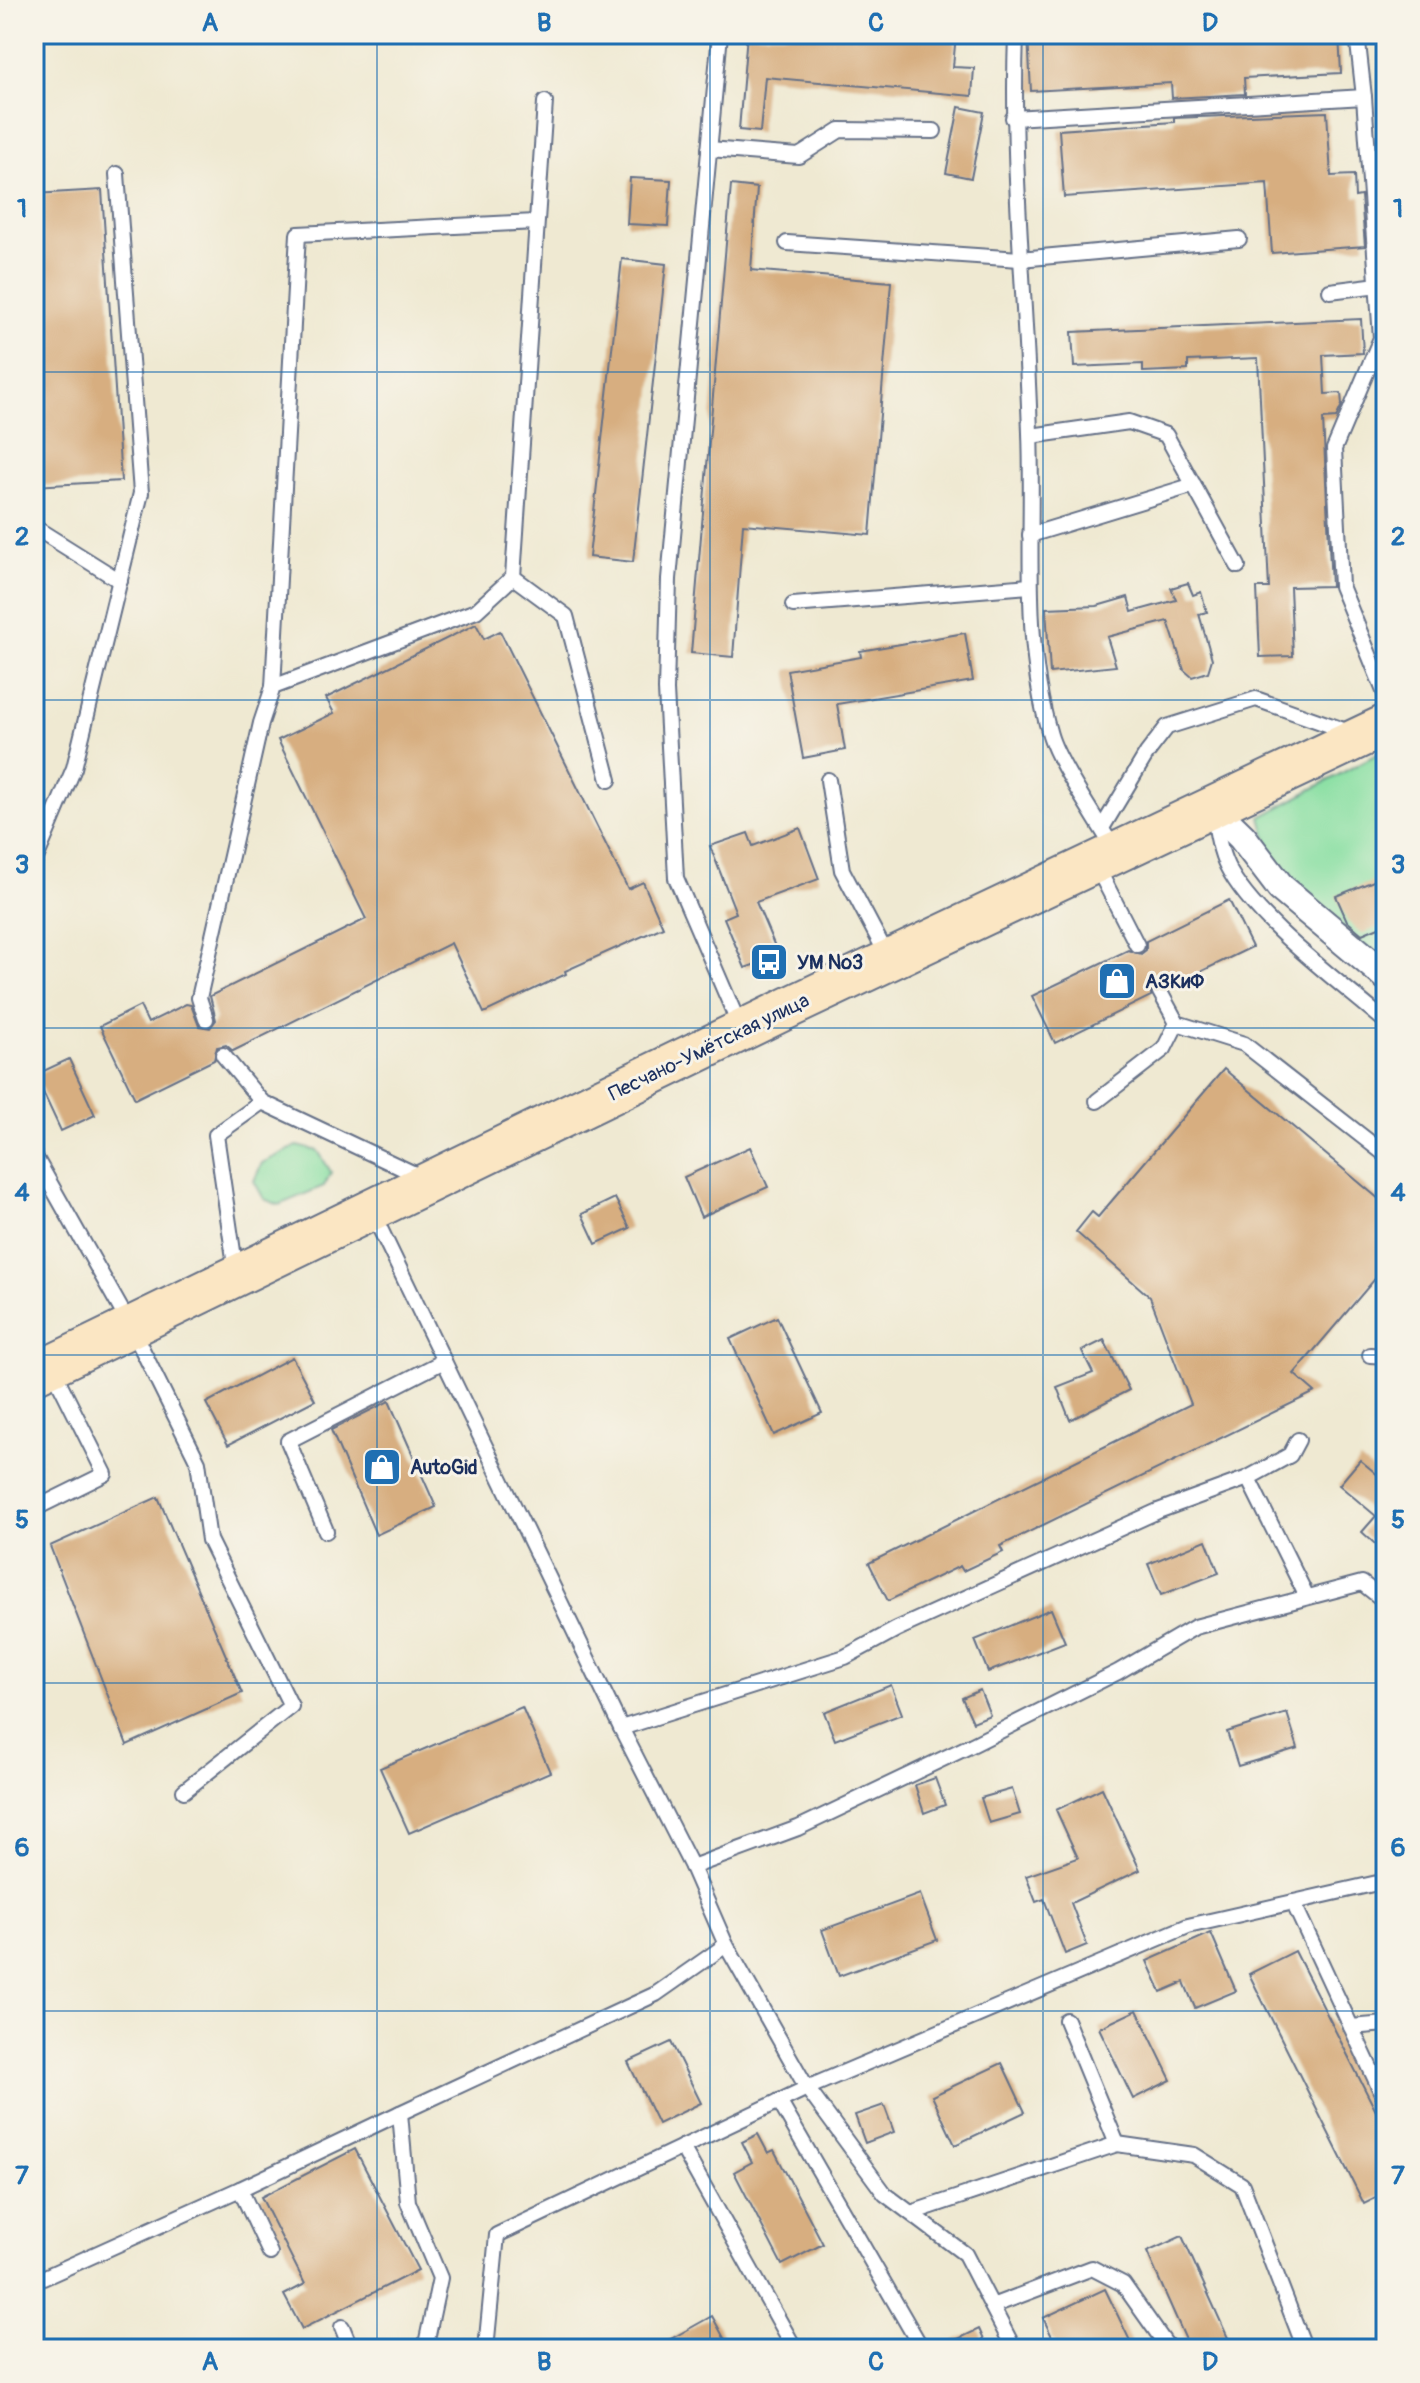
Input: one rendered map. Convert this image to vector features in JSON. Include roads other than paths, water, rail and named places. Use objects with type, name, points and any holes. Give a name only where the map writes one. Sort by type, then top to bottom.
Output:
[{"type":"main road","name":"Песчано-Умётская улица","points":[[42,1370],[432,1183],[889,959],[1105,849],[1213,809],[1374,731]]},
{"type":"street","points":[[1213,809],[1242,837],[1281,888],[1386,976]]},
{"type":"lane","points":[[720,34],[669,579],[666,690],[676,878],[741,1030]]},
{"type":"lane","points":[[1016,34],[1013,118],[1031,436],[1030,586],[1036,652],[1050,737],[1105,849],[1137,945]]},
{"type":"lane","points":[[1357,34],[1381,338],[1334,449],[1341,586],[1386,696]]},
{"type":"lane","points":[[1013,118],[1364,97]]},
{"type":"lane","points":[[273,687],[476,611],[513,577],[545,102]]},
{"type":"lane","points":[[709,149],[799,156],[840,130],[934,131]]},
{"type":"lane","points":[[34,863],[74,768],[141,493],[117,174]]},
{"type":"lane","points":[[206,1019],[199,998],[261,723],[273,687],[298,234],[536,222]]},
{"type":"lane","points":[[787,243],[1020,259],[1239,239]]},
{"type":"lane","points":[[1330,291],[1378,285]]},
{"type":"lane","points":[[1031,436],[1129,422],[1166,435],[1238,566]]},
{"type":"lane","points":[[1030,535],[1194,485]]},
{"type":"lane","points":[[34,527],[120,581]]},
{"type":"lane","points":[[513,577],[566,616],[609,780]]},
{"type":"lane","points":[[793,605],[1030,586]]},
{"type":"lane","points":[[1105,849],[1147,753],[1167,727],[1256,699],[1374,731]]},
{"type":"lane","points":[[828,780],[842,870],[889,959]]},
{"type":"lane","points":[[1213,809],[1217,839],[1228,868],[1263,913],[1386,1022]]},
{"type":"lane","points":[[1160,992],[1177,1023],[1244,1044],[1386,1155]]},
{"type":"lane","points":[[1097,1101],[1164,1049],[1177,1023]]},
{"type":"lane","points":[[223,1055],[262,1102],[432,1183]]},
{"type":"lane","points":[[237,1277],[216,1135],[262,1102]]},
{"type":"lane","points":[[34,1155],[131,1327],[198,1462],[209,1540],[291,1706],[184,1791]]},
{"type":"lane","points":[[372,1212],[621,1728],[692,1867],[726,1945],[807,2088],[885,2194],[965,2254],[1014,2349]]},
{"type":"lane","points":[[1370,1355],[1386,1356]]},
{"type":"lane","points":[[326,1531],[288,1441],[444,1361]]},
{"type":"lane","points":[[34,1509],[105,1474],[42,1370]]},
{"type":"lane","points":[[621,1728],[845,1657],[897,1629],[1158,1511],[1248,1478],[1290,1455],[1298,1440]]},
{"type":"lane","points":[[1248,1478],[1307,1597]]},
{"type":"lane","points":[[692,1867],[798,1828],[1118,1672],[1195,1627],[1362,1583],[1386,1602]]},
{"type":"lane","points":[[486,2349],[497,2235],[807,2088],[1188,1926],[1386,1881]]},
{"type":"lane","points":[[1293,1902],[1386,2102]]},
{"type":"lane","points":[[34,2282],[656,1994],[726,1945]]},
{"type":"lane","points":[[1066,2020],[1117,2144]]},
{"type":"lane","points":[[1351,2027],[1386,2024]]},
{"type":"lane","points":[[779,2101],[922,2349]]},
{"type":"lane","points":[[400,2113],[408,2202],[440,2278],[425,2349]]},
{"type":"lane","points":[[911,2213],[1117,2144],[1194,2155],[1242,2185],[1305,2349]]},
{"type":"lane","points":[[682,2147],[795,2349]]},
{"type":"lane","points":[[240,2189],[270,2253]]},
{"type":"lane","points":[[992,2306],[1092,2268],[1123,2284],[1169,2349]]},
{"type":"lane","points":[[342,2327],[351,2349]]},
{"type":"place","name":"УМ №3","points":[[769,962]]},
{"type":"place","name":"АЗКиФ","points":[[1117,981]]},
{"type":"place","name":"AutoGid","points":[[382,1467]]}]
